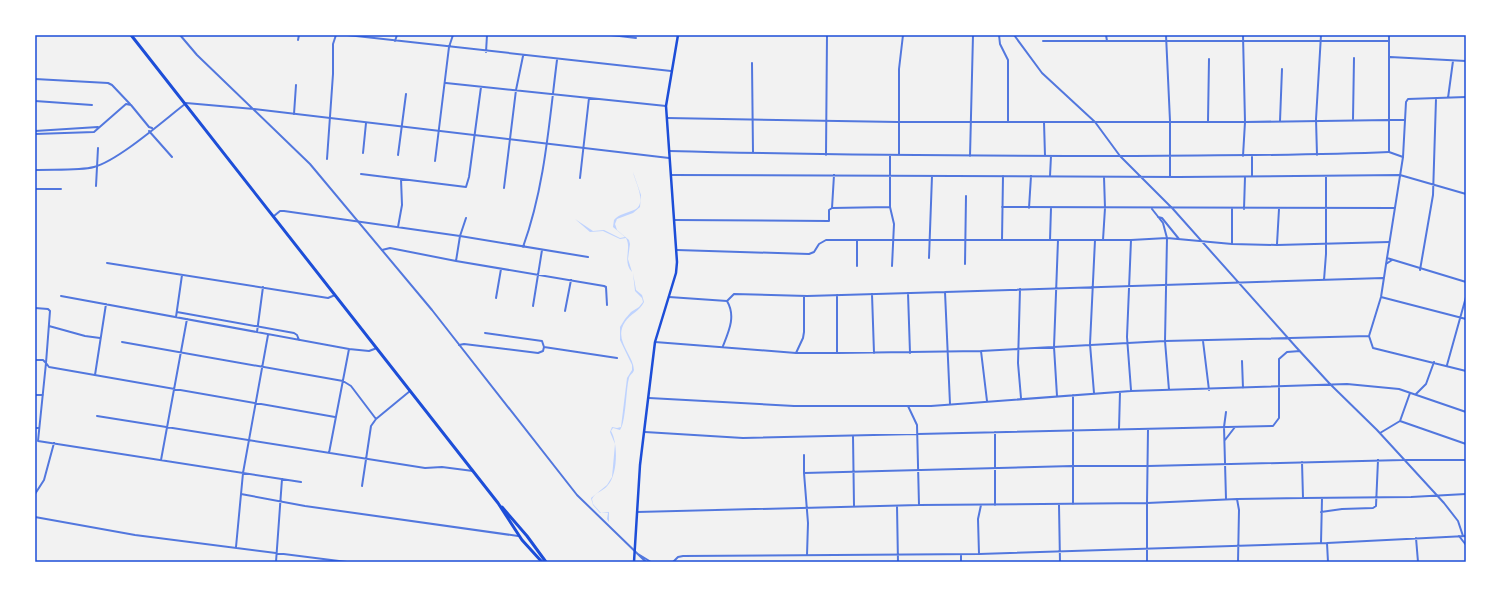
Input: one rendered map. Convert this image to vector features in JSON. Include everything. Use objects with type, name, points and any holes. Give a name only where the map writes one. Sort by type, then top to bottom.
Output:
[{"type":"main road","points":[[131,35],[186,103],[498,503],[527,536],[546,562]]},
{"type":"main road","points":[[634,562],[640,466],[655,342],[676,273],[677,250],[670,175],[666,106],[678,35]]},
{"type":"main road","points":[[498,503],[519,536],[542,562]]},
{"type":"street","points":[[180,35],[197,55],[310,164],[459,345],[577,495],[646,562]]},
{"type":"street","points":[[298,40],[299,35]]},
{"type":"street","points":[[327,159],[331,118],[333,44],[336,35]]},
{"type":"street","points":[[347,35],[557,60],[671,71]]},
{"type":"street","points":[[395,41],[396,35]]},
{"type":"street","points":[[435,161],[446,83],[449,47],[453,35]]},
{"type":"street","points":[[486,52],[487,35]]},
{"type":"street","points":[[611,35],[636,38]]},
{"type":"street","points":[[826,155],[827,35]]},
{"type":"street","points":[[899,155],[899,69],[903,35]]},
{"type":"street","points":[[970,156],[973,35]]},
{"type":"street","points":[[999,35],[1000,44],[1008,60],[1008,122]]},
{"type":"street","points":[[673,562],[678,557],[684,556],[897,554],[962,555],[1327,543],[1465,536],[1456,518],[1380,433],[1330,384],[1238,284],[1202,240],[1120,156],[1095,122],[1042,73],[1014,35]]},
{"type":"street","points":[[1106,35],[1106,41]]},
{"type":"street","points":[[1166,35],[1170,121],[1170,177]]},
{"type":"street","points":[[1243,35],[1245,122],[1243,156]]},
{"type":"street","points":[[1317,155],[1316,119],[1321,35]]},
{"type":"street","points":[[1389,35],[1389,152]]},
{"type":"street","points":[[1043,41],[1389,41]]},
{"type":"street","points":[[504,188],[516,90],[523,56]]},
{"type":"street","points":[[1390,57],[1466,61]]},
{"type":"street","points":[[1353,119],[1354,58]]},
{"type":"street","points":[[1208,122],[1209,59]]},
{"type":"street","points":[[523,247],[534,218],[547,144],[557,60]]},
{"type":"street","points":[[1448,98],[1453,61]]},
{"type":"street","points":[[752,63],[754,120],[753,153]]},
{"type":"street","points":[[1280,120],[1282,69]]},
{"type":"street","points":[[35,79],[108,83],[112,85],[131,105],[149,127],[154,128]]},
{"type":"street","points":[[446,83],[666,106]]},
{"type":"street","points":[[294,114],[296,85]]},
{"type":"street","points":[[361,174],[466,187],[481,87]]},
{"type":"street","points":[[398,155],[406,94]]},
{"type":"street","points":[[1466,97],[1408,99],[1406,102],[1403,157],[1381,297],[1368,336],[1373,348],[1466,371]]},
{"type":"street","points":[[580,178],[589,98]]},
{"type":"street","points":[[1420,270],[1430,219],[1433,185],[1436,98]]},
{"type":"street","points":[[35,101],[92,105]]},
{"type":"street","points":[[35,170],[96,166],[114,158],[186,103],[254,109],[669,158]]},
{"type":"street","points":[[35,134],[90,133],[124,105],[131,105]]},
{"type":"street","points":[[667,118],[898,122],[1245,122],[1316,119],[1406,120]]},
{"type":"street","points":[[1044,122],[1045,156]]},
{"type":"street","points":[[363,153],[366,123]]},
{"type":"street","points":[[35,131],[92,129],[99,127]]},
{"type":"street","points":[[150,131],[172,157]]},
{"type":"street","points":[[96,186],[98,148]]},
{"type":"street","points":[[669,151],[826,155],[970,156],[1252,156],[1389,152],[1403,157]]},
{"type":"street","points":[[890,155],[890,207],[894,224],[892,266]]},
{"type":"street","points":[[1050,176],[1051,156]]},
{"type":"street","points":[[1252,156],[1252,177]]},
{"type":"street","points":[[670,175],[1140,177],[1400,176],[1466,194]]},
{"type":"street","points":[[674,220],[829,221],[829,210],[832,208],[834,176]]},
{"type":"street","points":[[929,258],[932,176]]},
{"type":"street","points":[[1002,240],[1003,176]]},
{"type":"street","points":[[1029,208],[1031,176]]},
{"type":"street","points":[[1103,240],[1105,208],[1104,176]]},
{"type":"street","points":[[1244,209],[1245,177]]},
{"type":"street","points":[[1324,280],[1326,244],[1326,177]]},
{"type":"street","points":[[398,227],[402,205],[401,179]]},
{"type":"street","points":[[35,189],[61,189]]},
{"type":"street","points":[[965,264],[966,196]]},
{"type":"street","points":[[832,208],[890,207]]},
{"type":"street","points":[[1002,207],[1152,209],[1394,208]]},
{"type":"street","points":[[1050,240],[1051,208]]},
{"type":"street","points":[[1152,209],[1166,230],[1167,238],[1165,341],[1169,390]]},
{"type":"street","points":[[1232,209],[1232,244]]},
{"type":"street","points":[[1277,244],[1278,209]]},
{"type":"street","points":[[274,216],[280,211],[284,211],[460,236],[588,257]]},
{"type":"street","points":[[1158,216],[1162,218],[1179,239]]},
{"type":"street","points":[[456,261],[460,236],[466,218]]},
{"type":"street","points":[[677,250],[809,254],[814,252],[819,244],[826,240],[1131,240],[1167,238],[1202,240],[1232,244],[1389,242]]},
{"type":"street","points":[[1057,396],[1054,347],[1058,240]]},
{"type":"street","points":[[1094,393],[1090,344],[1094,286],[1095,240]]},
{"type":"street","points":[[1131,240],[1126,342],[1131,391]]},
{"type":"street","points":[[857,241],[857,266]]},
{"type":"street","points":[[382,250],[390,248],[606,287],[607,305]]},
{"type":"street","points":[[533,306],[542,250]]},
{"type":"street","points":[[1387,258],[1420,270],[1466,282]]},
{"type":"street","points":[[1386,264],[1392,260]]},
{"type":"street","points":[[107,263],[328,298],[335,295]]},
{"type":"street","points":[[496,298],[501,269]]},
{"type":"street","points":[[176,317],[182,275]]},
{"type":"street","points":[[669,297],[727,300],[734,294],[804,296],[1057,287],[1238,284],[1383,278]]},
{"type":"street","points":[[565,311],[571,280]]},
{"type":"street","points":[[256,332],[263,287]]},
{"type":"street","points":[[1020,289],[1018,349],[1021,398]]},
{"type":"street","points":[[945,292],[950,404]]},
{"type":"street","points":[[872,293],[874,353]]},
{"type":"street","points":[[908,293],[910,353]]},
{"type":"street","points":[[837,295],[837,353]]},
{"type":"street","points":[[61,296],[349,349],[369,351],[377,348]]},
{"type":"street","points":[[796,353],[804,332],[804,296]]},
{"type":"street","points":[[1381,297],[1466,319]]},
{"type":"street","points":[[1447,366],[1466,297]]},
{"type":"street","points":[[723,346],[732,319],[732,310],[727,300]]},
{"type":"street","points":[[95,375],[106,304]]},
{"type":"street","points":[[35,308],[48,308],[50,310],[38,441],[301,482]]},
{"type":"street","points":[[177,312],[294,333],[297,335],[299,340]]},
{"type":"street","points":[[161,460],[187,319]]},
{"type":"street","points":[[49,326],[85,336],[100,338]]},
{"type":"street","points":[[485,333],[542,341],[544,347]]},
{"type":"street","points":[[236,547],[243,473],[268,335]]},
{"type":"street","points":[[655,342],[723,346],[796,353],[910,353],[982,351],[1126,342],[1368,336]]},
{"type":"street","points":[[1203,341],[1209,390]]},
{"type":"street","points":[[122,342],[342,381],[351,386],[376,419]]},
{"type":"street","points":[[459,345],[464,344],[538,353],[542,351],[544,347]]},
{"type":"street","points":[[544,347],[617,358]]},
{"type":"street","points":[[329,453],[349,349]]},
{"type":"street","points":[[982,351],[987,401]]},
{"type":"street","points":[[645,432],[743,438],[1073,429],[1273,426],[1277,423],[1279,418],[1280,386],[1278,359],[1287,352],[1300,351]]},
{"type":"street","points":[[35,360],[43,360],[49,367],[335,417]]},
{"type":"street","points":[[1242,361],[1243,388]]},
{"type":"street","points":[[1416,394],[1426,384],[1434,362]]},
{"type":"street","points":[[649,398],[794,406],[908,406],[1131,391],[1209,390],[1330,384],[1389,387],[1416,394],[1466,412]]},
{"type":"street","points":[[362,486],[371,426],[376,419],[410,391]]},
{"type":"street","points":[[1118,429],[1120,392]]},
{"type":"street","points":[[1380,433],[1400,421],[1410,393]]},
{"type":"street","points":[[35,395],[43,395]]},
{"type":"street","points":[[1073,395],[1073,504]]},
{"type":"street","points":[[908,406],[917,425],[919,505]]},
{"type":"street","points":[[1226,412],[1224,427],[1226,499]]},
{"type":"street","points":[[97,416],[425,468],[442,467],[473,471]]},
{"type":"street","points":[[1400,421],[1466,444]]},
{"type":"street","points":[[1224,440],[1235,426]]},
{"type":"street","points":[[1147,562],[1148,429]]},
{"type":"street","points":[[995,432],[995,505]]},
{"type":"street","points":[[853,435],[855,471],[854,506]]},
{"type":"street","points":[[35,494],[44,480],[54,444]]},
{"type":"street","points":[[804,455],[804,473],[808,509],[807,555]]},
{"type":"street","points":[[804,473],[918,469],[1148,466],[1378,460],[1466,460]]},
{"type":"street","points":[[1321,512],[1342,509],[1373,508],[1376,506],[1378,460]]},
{"type":"street","points":[[1302,462],[1303,498]]},
{"type":"street","points":[[276,562],[279,501],[282,479]]},
{"type":"street","points":[[241,494],[279,501],[519,536]]},
{"type":"street","points":[[636,512],[808,509],[854,506],[1147,503],[1226,499],[1436,496],[1466,494]]},
{"type":"street","points":[[1321,543],[1322,498]]},
{"type":"street","points":[[1237,499],[1239,510],[1238,562]]},
{"type":"street","points":[[1059,504],[1060,562]]},
{"type":"street","points":[[979,554],[978,519],[981,505]]},
{"type":"street","points":[[897,506],[898,562]]},
{"type":"street","points":[[35,517],[135,535],[347,562]]},
{"type":"street","points":[[1459,536],[1466,544]]},
{"type":"street","points":[[1416,538],[1418,562]]},
{"type":"street","points":[[1327,543],[1328,562]]},
{"type":"street","points":[[637,553],[651,562]]},
{"type":"street","points":[[961,562],[962,555]]},
{"type":"water","points":[[640,192],[641,195],[640,207],[633,213],[617,219],[615,224],[617,230],[629,240],[630,244],[628,259],[632,272],[629,268],[627,259],[628,242],[626,238],[620,239],[603,231],[590,232],[575,219],[593,231],[604,230],[620,238],[625,237],[613,227],[614,220],[621,215],[634,210],[640,203]]},
{"type":"water","points":[[633,273],[636,290],[642,295],[644,302],[640,308],[627,319],[622,329],[622,341],[633,364],[634,370],[629,378],[622,426],[620,430],[613,428],[611,431],[615,443],[616,450],[614,474],[606,487],[592,499],[593,504],[601,513],[593,505],[591,498],[607,485],[612,477],[615,444],[610,432],[612,427],[621,427],[627,378],[632,370],[632,365],[620,340],[620,327],[631,312],[639,307],[643,302],[642,298],[635,291]]},
{"type":"water","points":[[609,512],[609,522],[607,519],[608,513],[601,513]]}]
